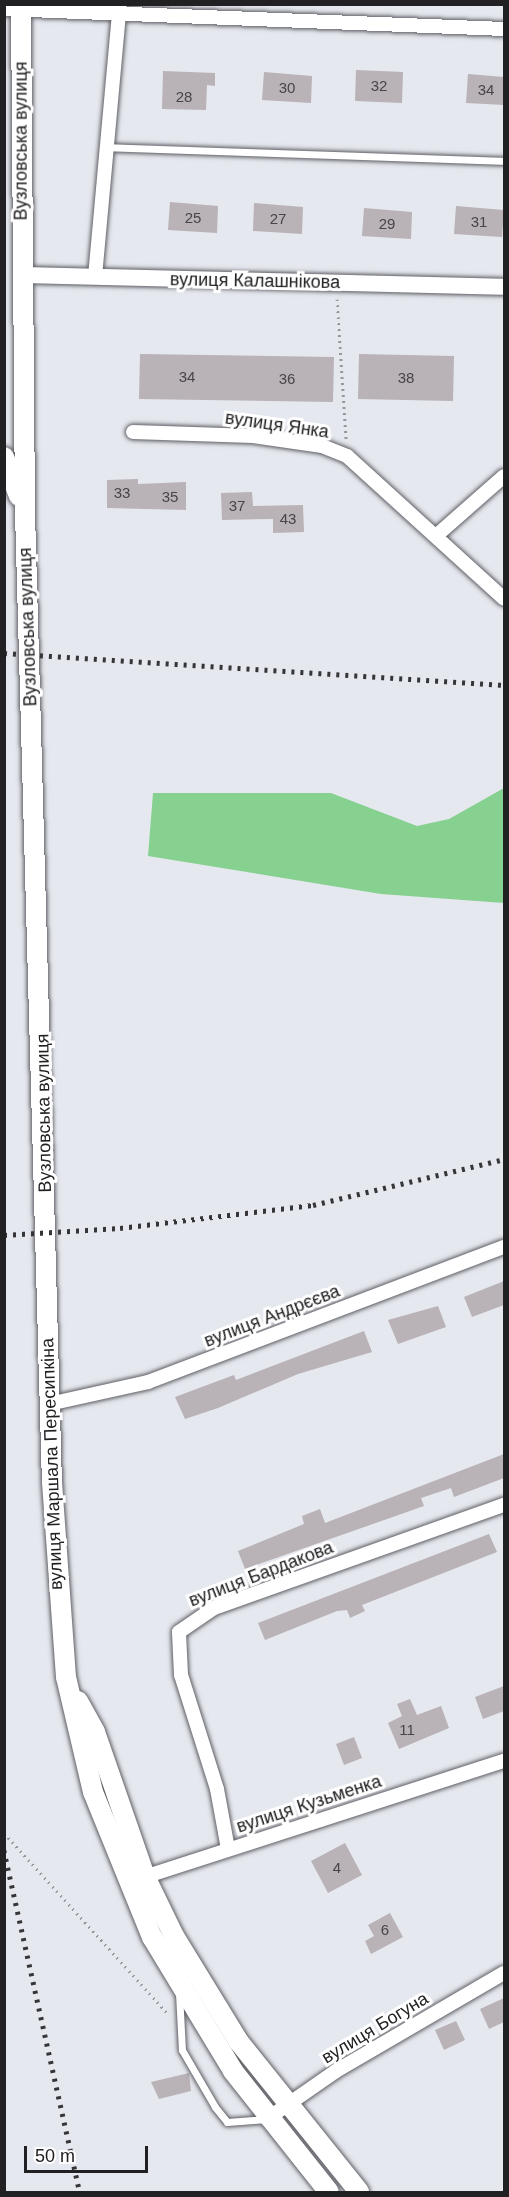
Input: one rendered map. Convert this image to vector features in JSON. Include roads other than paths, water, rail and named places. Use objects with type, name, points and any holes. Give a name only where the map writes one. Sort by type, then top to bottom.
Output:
[{"type":"main road","name":"Вузловська вулиця","points":[[15,8],[13,275],[24,512],[45,1250]]},
{"type":"main road","points":[[4,457],[24,512]]},
{"type":"main road","name":"вулиця Маршала Пересипкіна","points":[[45,1250],[49,1404],[66,1677],[93,1792],[126,1885],[180,1984],[267,2119],[329,2193]]},
{"type":"main road","name":"вулиця Маршала Пересипкіна","points":[[66,1677],[95,1732],[145,1876],[206,1989],[286,2105],[359,2193]]},
{"type":"street","points":[[15,8],[504,29]]},
{"type":"street","points":[[95,277],[104,147],[121,11]]},
{"type":"street","name":"вулиця Калашнікова","points":[[13,275],[504,287]]},
{"type":"street","name":"вулиця Янка","points":[[133,432],[253,436],[322,446],[347,456],[437,535],[504,599]]},
{"type":"street","points":[[437,535],[504,476]]},
{"type":"street","name":"вулиця Андрєєва","points":[[49,1404],[148,1382],[504,1247]]},
{"type":"street","name":"вулиця Бардакова","points":[[228,1850],[217,1789],[181,1675],[178,1632],[214,1608],[504,1505]]},
{"type":"street","name":"вулиця Кузьменка","points":[[126,1885],[145,1876],[504,1761]]},
{"type":"street","name":"вулиця Богуна","points":[[267,2119],[286,2105],[504,1973]]},
{"type":"lane","points":[[104,147],[504,161]]},
{"type":"lane","points":[[180,1984],[179,2030],[182,2050],[227,2122],[267,2119]]},
{"type":"railway","points":[[4,653],[504,685]]},
{"type":"railway","points":[[4,1235],[120,1228],[313,1205],[504,1159]]},
{"type":"railway","points":[[4,1850],[80,2192]]}]
